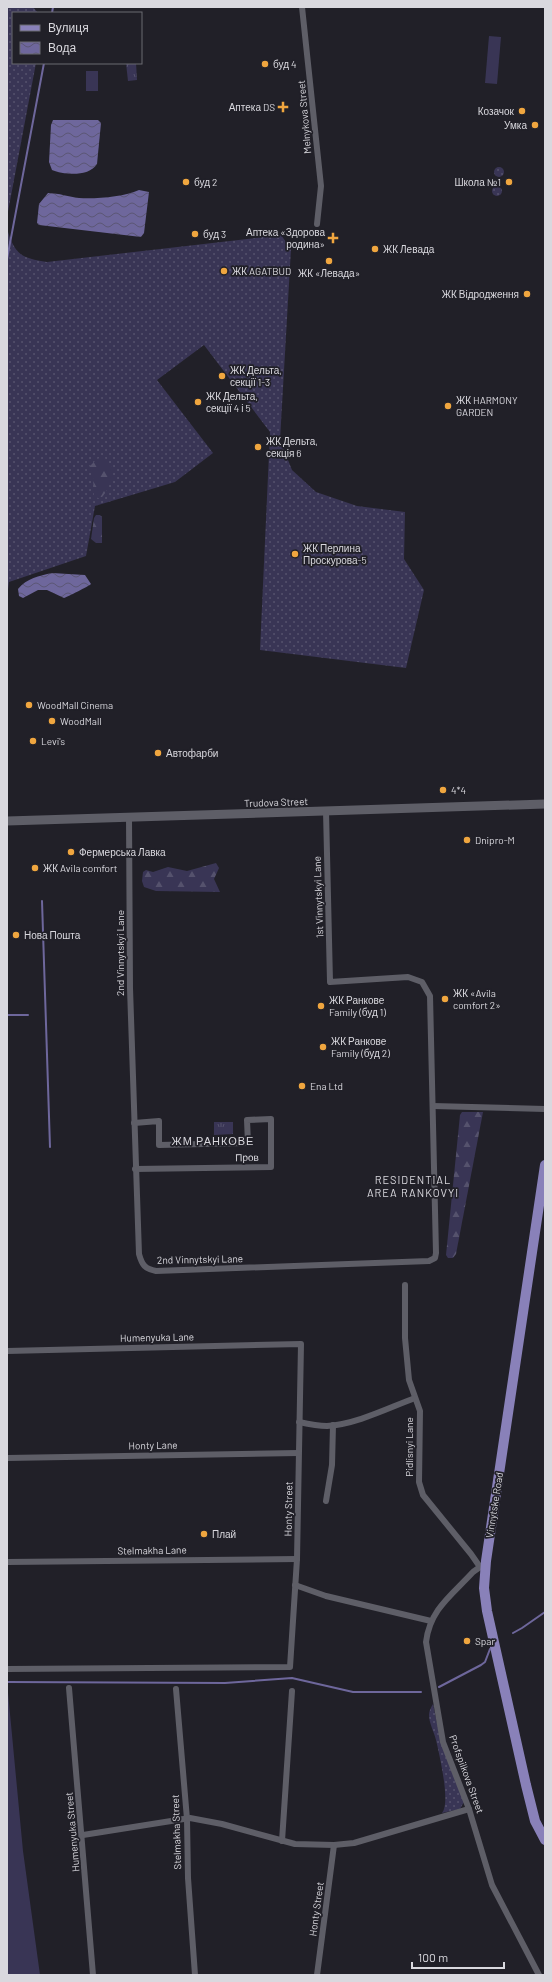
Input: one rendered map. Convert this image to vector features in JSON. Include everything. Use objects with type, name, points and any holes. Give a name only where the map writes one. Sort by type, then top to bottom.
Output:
[{"type":"main road","name":"Trudova Street","points":[[7,821],[545,804]]},
{"type":"main road","name":"Vinnytske Road","points":[[545,1166],[482,1568],[487,1611],[526,1785],[535,1821],[545,1840]]},
{"type":"street","name":"Melnykova Street","points":[[302,7],[321,186],[317,224]]},
{"type":"street","name":"1st Vinnytskyi Lane","points":[[326,811],[330,982],[408,977],[422,982],[430,996],[433,1106]]},
{"type":"street","name":"2nd Vinnytskyi Lane","points":[[129,817],[130,988],[135,1169],[139,1254],[142,1264],[147,1269],[163,1271],[429,1261],[435,1258],[433,1106]]},
{"type":"street","points":[[433,1106],[545,1109]]},
{"type":"street","name":"Пров","points":[[134,1123],[158,1121],[159,1145],[248,1143],[247,1120],[271,1120],[271,1166],[135,1169]]},
{"type":"street","name":"Pidlisnyi Lane","points":[[405,1285],[405,1338],[409,1380],[420,1411],[419,1482],[423,1495],[482,1568]]},
{"type":"street","name":"Humenyuka Lane","points":[[7,1351],[301,1344],[301,1350]]},
{"type":"street","name":"Honty Street","points":[[7,1669],[290,1667],[297,1559],[301,1350]]},
{"type":"street","points":[[299,1422],[333,1425],[362,1418],[415,1398]]},
{"type":"street","points":[[326,1501],[332,1465],[333,1425]]},
{"type":"street","name":"Honty Lane","points":[[7,1458],[298,1454]]},
{"type":"street","name":"Stelmakha Lane","points":[[7,1562],[297,1559]]},
{"type":"street","name":"Profspilkova Street","points":[[482,1568],[436,1612],[428,1629],[426,1642],[442,1734],[469,1810],[492,1885],[539,1975]]},
{"type":"street","points":[[295,1584],[326,1596],[431,1621]]},
{"type":"street","name":"Humenyuka Street","points":[[69,1688],[83,1835],[93,1975]]},
{"type":"street","name":"Stelmakha Street","points":[[176,1689],[186,1819],[188,1878],[195,1975]]},
{"type":"street","points":[[282,1841],[292,1691]]},
{"type":"street","points":[[83,1835],[142,1824],[190,1818],[222,1824],[296,1844],[334,1845],[354,1843],[469,1810]]},
{"type":"street","name":"Honty Street","points":[[317,1975],[334,1845]]},
{"type":"green space","points":[[7,7],[33,7],[37,12],[12,12],[12,64],[36,64],[7,217]]},
{"type":"green space","points":[[489,36],[501,37],[497,84],[485,83]]},
{"type":"green space","points":[[126,64],[136,64],[137,80],[128,81]]},
{"type":"green space","points":[[86,71],[98,71],[98,91],[86,91]]},
{"type":"green space","points":[[497,167],[501,167],[503,168],[503,176],[497,177],[494,174],[494,170]]},
{"type":"green space","points":[[495,186],[499,186],[501,187],[501,195],[495,196],[492,193],[492,189]]},
{"type":"green space","points":[[7,229],[13,244],[20,253],[30,259],[47,262],[281,235],[291,249],[280,440],[292,470],[316,492],[357,506],[405,512],[404,559],[424,590],[406,668],[260,650],[270,432],[204,345],[157,380],[213,453],[175,482],[95,506],[86,556],[9,582],[7,597]]},
{"type":"green space","points":[[104,457],[114,470],[107,490],[100,499],[94,496],[93,477],[89,467],[97,459]]},
{"type":"green space","points":[[96,515],[100,515],[102,517],[102,543],[96,543],[91,539],[94,518]]},
{"type":"green space","points":[[216,863],[219,868],[214,879],[220,892],[156,891],[144,887],[142,881],[143,872],[146,870],[153,872],[168,867],[187,871]]},
{"type":"green space","points":[[462,1112],[483,1112],[456,1254],[453,1258],[448,1258],[446,1255],[460,1115]]},
{"type":"green space","points":[[214,1122],[233,1122],[233,1134],[214,1135]]},
{"type":"green space","points":[[7,1682],[23,1851],[40,1975],[7,1975]]},
{"type":"green space","points":[[433,1704],[440,1738],[464,1802],[460,1809],[442,1813],[445,1799],[444,1778],[436,1740],[429,1718],[429,1712]]},
{"type":"water","points":[[53,120],[98,120],[101,123],[97,164],[93,168],[76,174],[52,170],[49,162],[51,125]]},
{"type":"water","points":[[139,190],[149,192],[144,233],[141,237],[39,225],[37,223],[39,204],[48,193],[79,198],[93,198],[118,196]]},
{"type":"water","points":[[52,573],[85,575],[91,584],[64,598],[47,590],[38,590],[23,598],[19,596],[18,589],[25,582],[42,575]]},
{"type":"waterway","points":[[52,12],[53,7]]},
{"type":"waterway","points":[[7,259],[44,64]]},
{"type":"waterway","points":[[42,901],[50,1147]]},
{"type":"waterway","points":[[7,1015],[28,1015]]},
{"type":"waterway","points":[[513,1633],[545,1612]]},
{"type":"waterway","points":[[439,1687],[481,1665],[485,1662],[490,1649]]},
{"type":"waterway","points":[[7,1682],[225,1683],[292,1678],[353,1692],[421,1692]]},
{"type":"place","name":"буд 4","points":[[265,64]]},
{"type":"place","name":"Аптека DS","points":[[283,107]]},
{"type":"place","name":"Козачок","points":[[522,111]]},
{"type":"place","name":"Умка","points":[[535,125]]},
{"type":"place","name":"буд 2","points":[[186,182]]},
{"type":"place","name":"Школа №1","points":[[509,182]]},
{"type":"place","name":"буд 3","points":[[195,234]]},
{"type":"place","name":"Аптека «Здорова родина»","points":[[333,238]]},
{"type":"place","name":"ЖК Левада","points":[[375,249]]},
{"type":"place","name":"ЖК «Левада»","points":[[329,261]]},
{"type":"place","name":"ЖК AGATBUD","points":[[224,271]]},
{"type":"place","name":"ЖК Відродження","points":[[527,294]]},
{"type":"place","name":"ЖК Дельта, секції 1-3","points":[[222,376]]},
{"type":"place","name":"ЖК Дельта, секції 4 і 5","points":[[198,402]]},
{"type":"place","name":"ЖК HARMONY GARDEN","points":[[448,406]]},
{"type":"place","name":"ЖК Дельта, секція 6","points":[[258,447]]},
{"type":"place","name":"ЖК Перлина Проскурова-5","points":[[295,554]]},
{"type":"place","name":"WoodMall Cinema","points":[[29,705]]},
{"type":"place","name":"WoodMall","points":[[52,721]]},
{"type":"place","name":"Levi's","points":[[33,741]]},
{"type":"place","name":"Автофарби","points":[[158,753]]},
{"type":"place","name":"4*4","points":[[443,790]]},
{"type":"place","name":"Dnipro-M","points":[[467,840]]},
{"type":"place","name":"Фермерська Лавка","points":[[71,852]]},
{"type":"place","name":"ЖК Avila comfort","points":[[35,868]]},
{"type":"place","name":"Нова Пошта","points":[[16,935]]},
{"type":"place","name":"ЖК «Avila comfort 2»","points":[[445,999]]},
{"type":"place","name":"ЖК Ранкове Family (буд 1)","points":[[321,1006]]},
{"type":"place","name":"ЖК Ранкове Family (буд 2)","points":[[323,1047]]},
{"type":"place","name":"Ena Ltd","points":[[302,1086]]},
{"type":"place","name":"Плай","points":[[204,1534]]},
{"type":"place","name":"Spar","points":[[467,1641]]},
{"type":"district","name":"ЖМ РАНКОВЕ","points":[[213,1140]]},
{"type":"district","name":"RESIDENTIAL AREA RANKOVYI","points":[[413,1185]]}]
